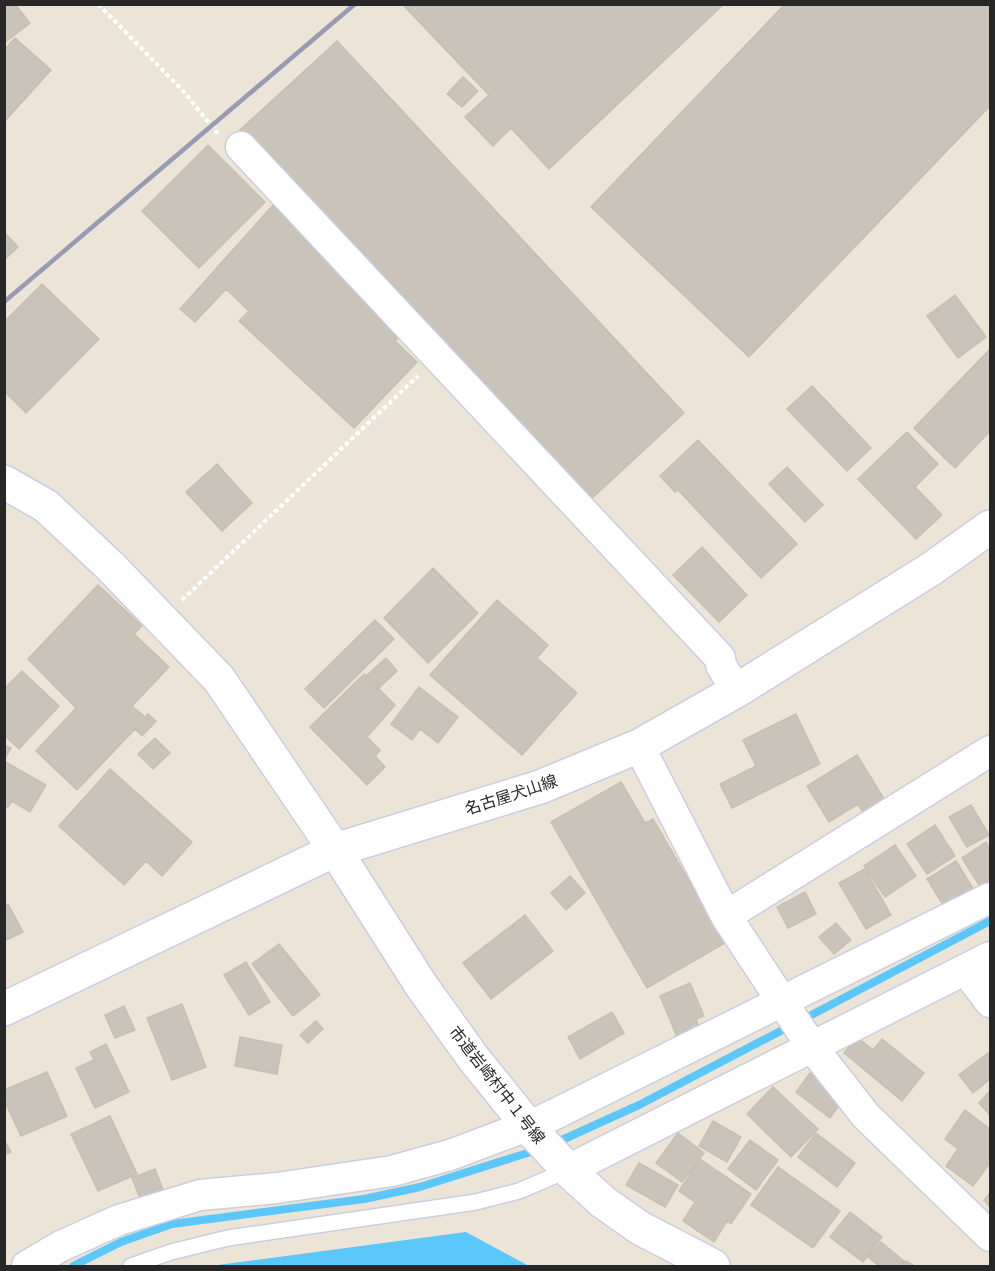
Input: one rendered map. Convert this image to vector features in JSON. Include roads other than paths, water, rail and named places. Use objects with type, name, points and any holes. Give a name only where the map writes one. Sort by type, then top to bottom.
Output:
[{"type":"main road","name":"市道岩崎村中１号線","points":[[4,482],[46,506],[162,619],[219,679],[335,850],[421,985],[474,1059],[530,1129],[568,1170],[603,1202],[640,1228],[713,1266]]},
{"type":"main road","name":"名古屋犬山線","points":[[4,1009],[335,850],[540,787],[639,746],[736,691],[931,569],[990,527]]},
{"type":"street","points":[[241,147],[720,658],[721,665],[736,691]]},
{"type":"street","points":[[639,746],[726,916],[809,1043],[866,1116],[990,1236]]},
{"type":"street","points":[[726,916],[990,751]]},
{"type":"street","points":[[27,1266],[61,1246],[119,1220],[200,1196],[277,1188],[392,1171],[530,1129],[543,1120],[784,1004],[990,898]]},
{"type":"street","points":[[568,1170],[809,1043],[978,963],[990,1002]]},
{"type":"lane","points":[[131,1266],[171,1252],[228,1238],[476,1202],[519,1191],[568,1170]]},
{"type":"water","points":[[466,1232],[529,1266],[210,1266]]},
{"type":"waterway","points":[[800,1021],[990,921]]},
{"type":"waterway","points":[[553,1144],[639,1105],[790,1026]]},
{"type":"waterway","points":[[73,1266],[121,1242],[172,1224],[364,1199],[420,1187],[537,1150]]},
{"type":"railway","points":[[4,302],[355,4]]}]
